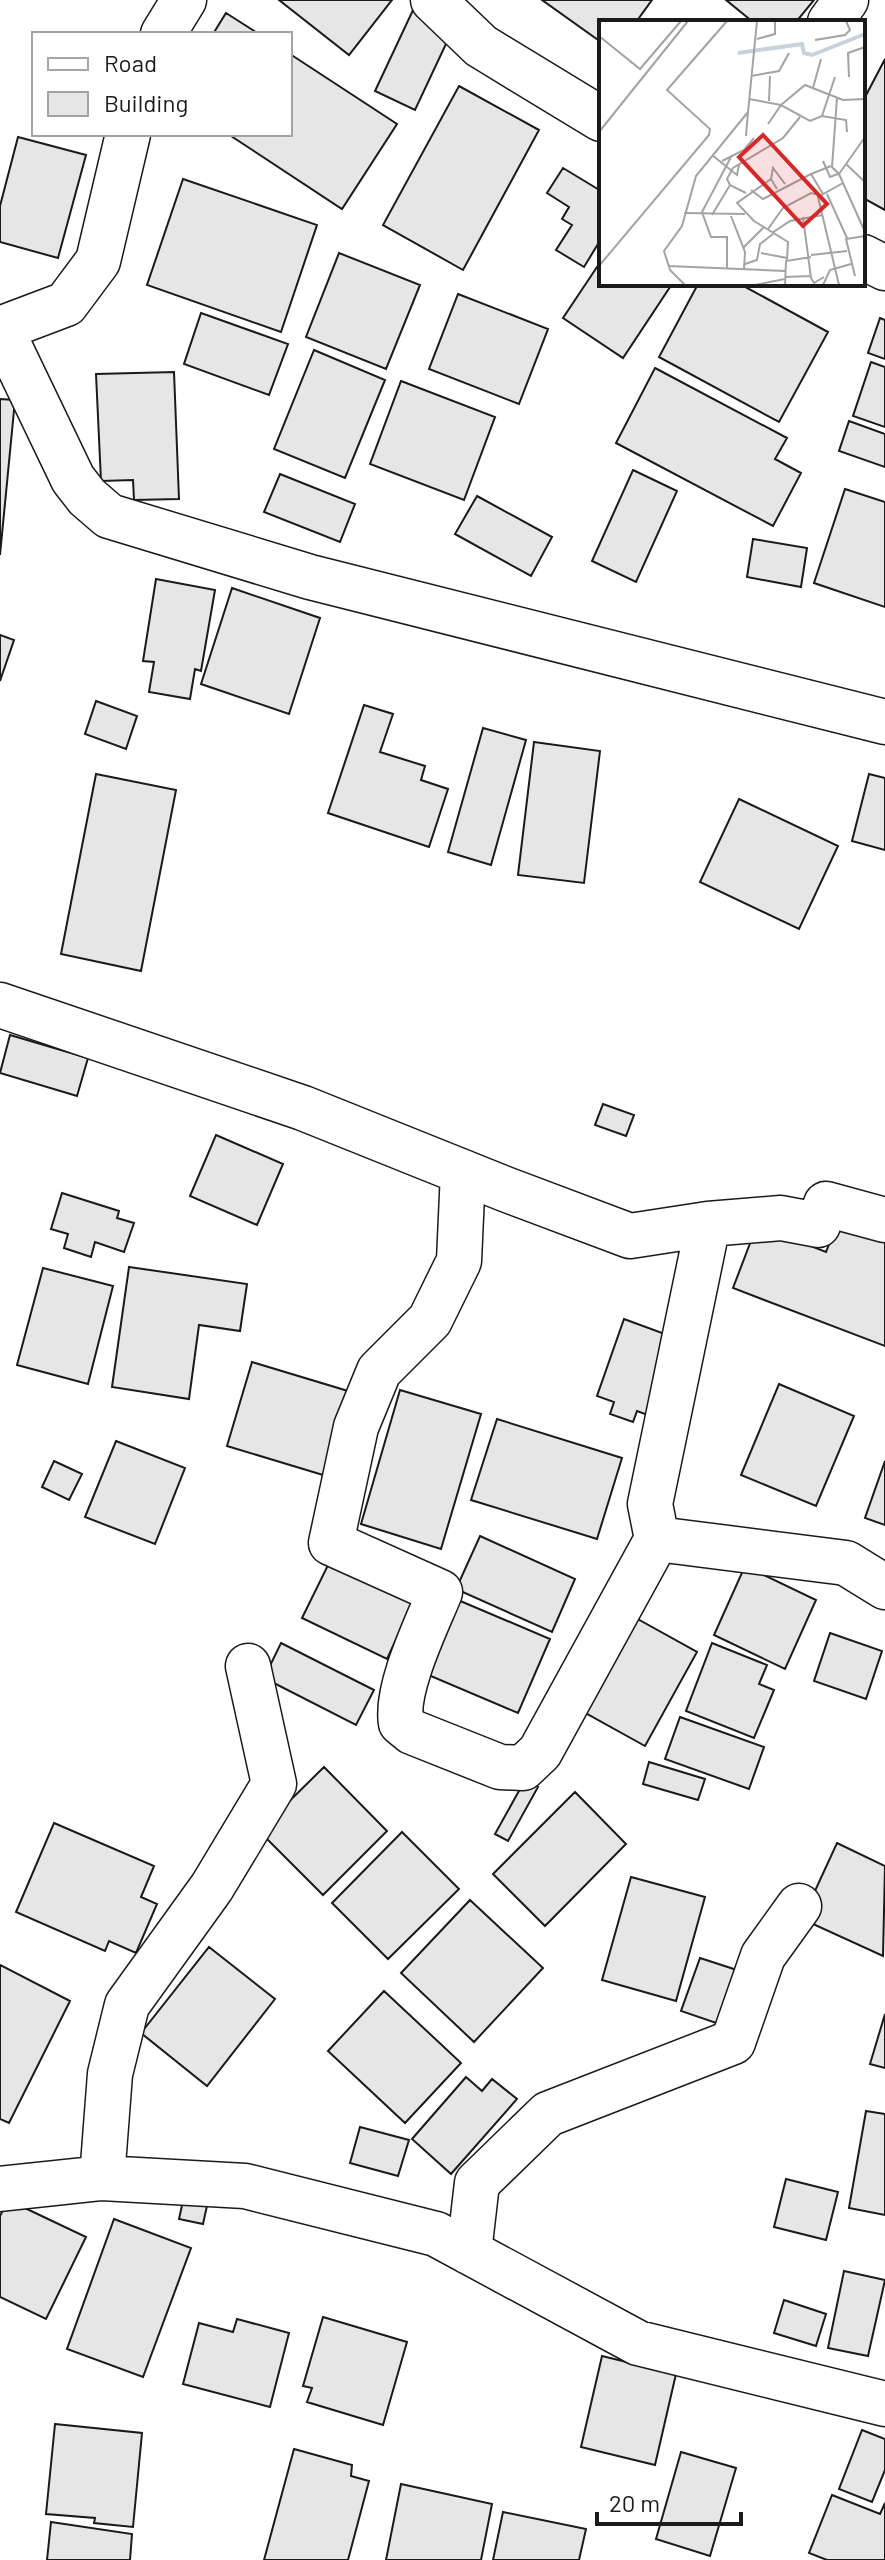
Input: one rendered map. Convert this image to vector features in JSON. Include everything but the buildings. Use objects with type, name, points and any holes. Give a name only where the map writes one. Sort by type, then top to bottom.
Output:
[{"type":"street","points":[[164,32],[184,0]]},
{"type":"street","points":[[433,0],[481,46],[599,118]]},
{"type":"street","points":[[831,20],[846,0]]},
{"type":"street","points":[[128,136],[98,261],[66,304],[1,330],[73,479],[87,497],[109,516],[310,577],[885,722]]},
{"type":"street","points":[[865,258],[885,268]]},
{"type":"street","points":[[0,1005],[303,1108],[630,1236],[708,1224],[781,1218],[818,1225],[826,1204],[885,1220]]},
{"type":"street","points":[[463,1172],[459,1261],[430,1320],[379,1371],[356,1427],[331,1543],[440,1592],[417,1647],[398,1708],[401,1723],[412,1732],[500,1767],[523,1768],[540,1752],[657,1539],[650,1504],[708,1224]]},
{"type":"street","points":[[657,1539],[846,1563],[885,1587]]},
{"type":"street","points":[[102,2178],[110,2074],[127,2005],[212,1887],[274,1784],[248,1666]]},
{"type":"street","points":[[469,2252],[477,2183],[548,2114],[733,2042],[763,1956],[799,1906]]},
{"type":"street","points":[[0,2189],[102,2178],[245,2186],[436,2234],[638,2343],[885,2404]]}]
